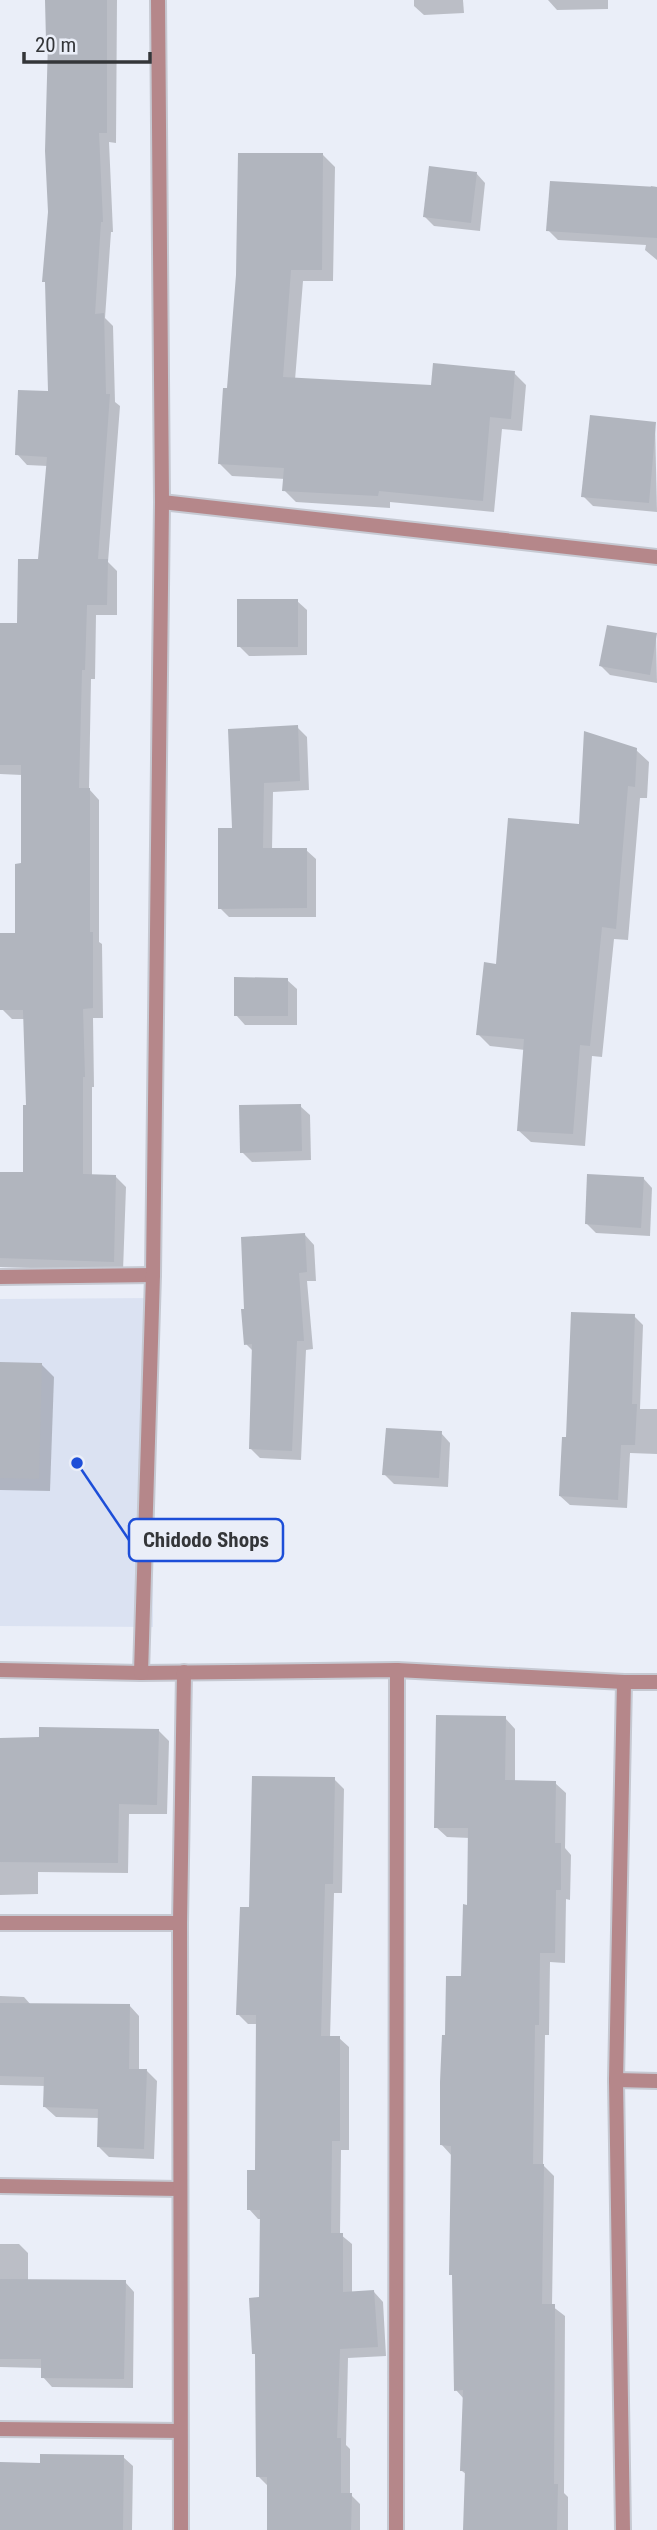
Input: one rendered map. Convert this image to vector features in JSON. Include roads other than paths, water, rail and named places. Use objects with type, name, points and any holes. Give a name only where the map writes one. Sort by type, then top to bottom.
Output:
[{"type":"street","points":[[141,1672],[153,1275],[162,502],[158,0]]},
{"type":"street","points":[[162,502],[657,557]]},
{"type":"street","points":[[0,1277],[153,1275]]},
{"type":"street","points":[[0,1670],[397,1670],[657,1682]]},
{"type":"street","points":[[396,2530],[397,1670]]},
{"type":"street","points":[[181,2530],[179,2189],[184,1672]]},
{"type":"street","points":[[623,2530],[616,2080],[624,1682]]},
{"type":"street","points":[[0,1923],[180,1923]]},
{"type":"street","points":[[616,2080],[657,2081]]},
{"type":"street","points":[[0,2186],[179,2189]]},
{"type":"street","points":[[0,2429],[180,2431]]},
{"type":"place","name":"Chidodo Shops","points":[[77,1463]]}]
